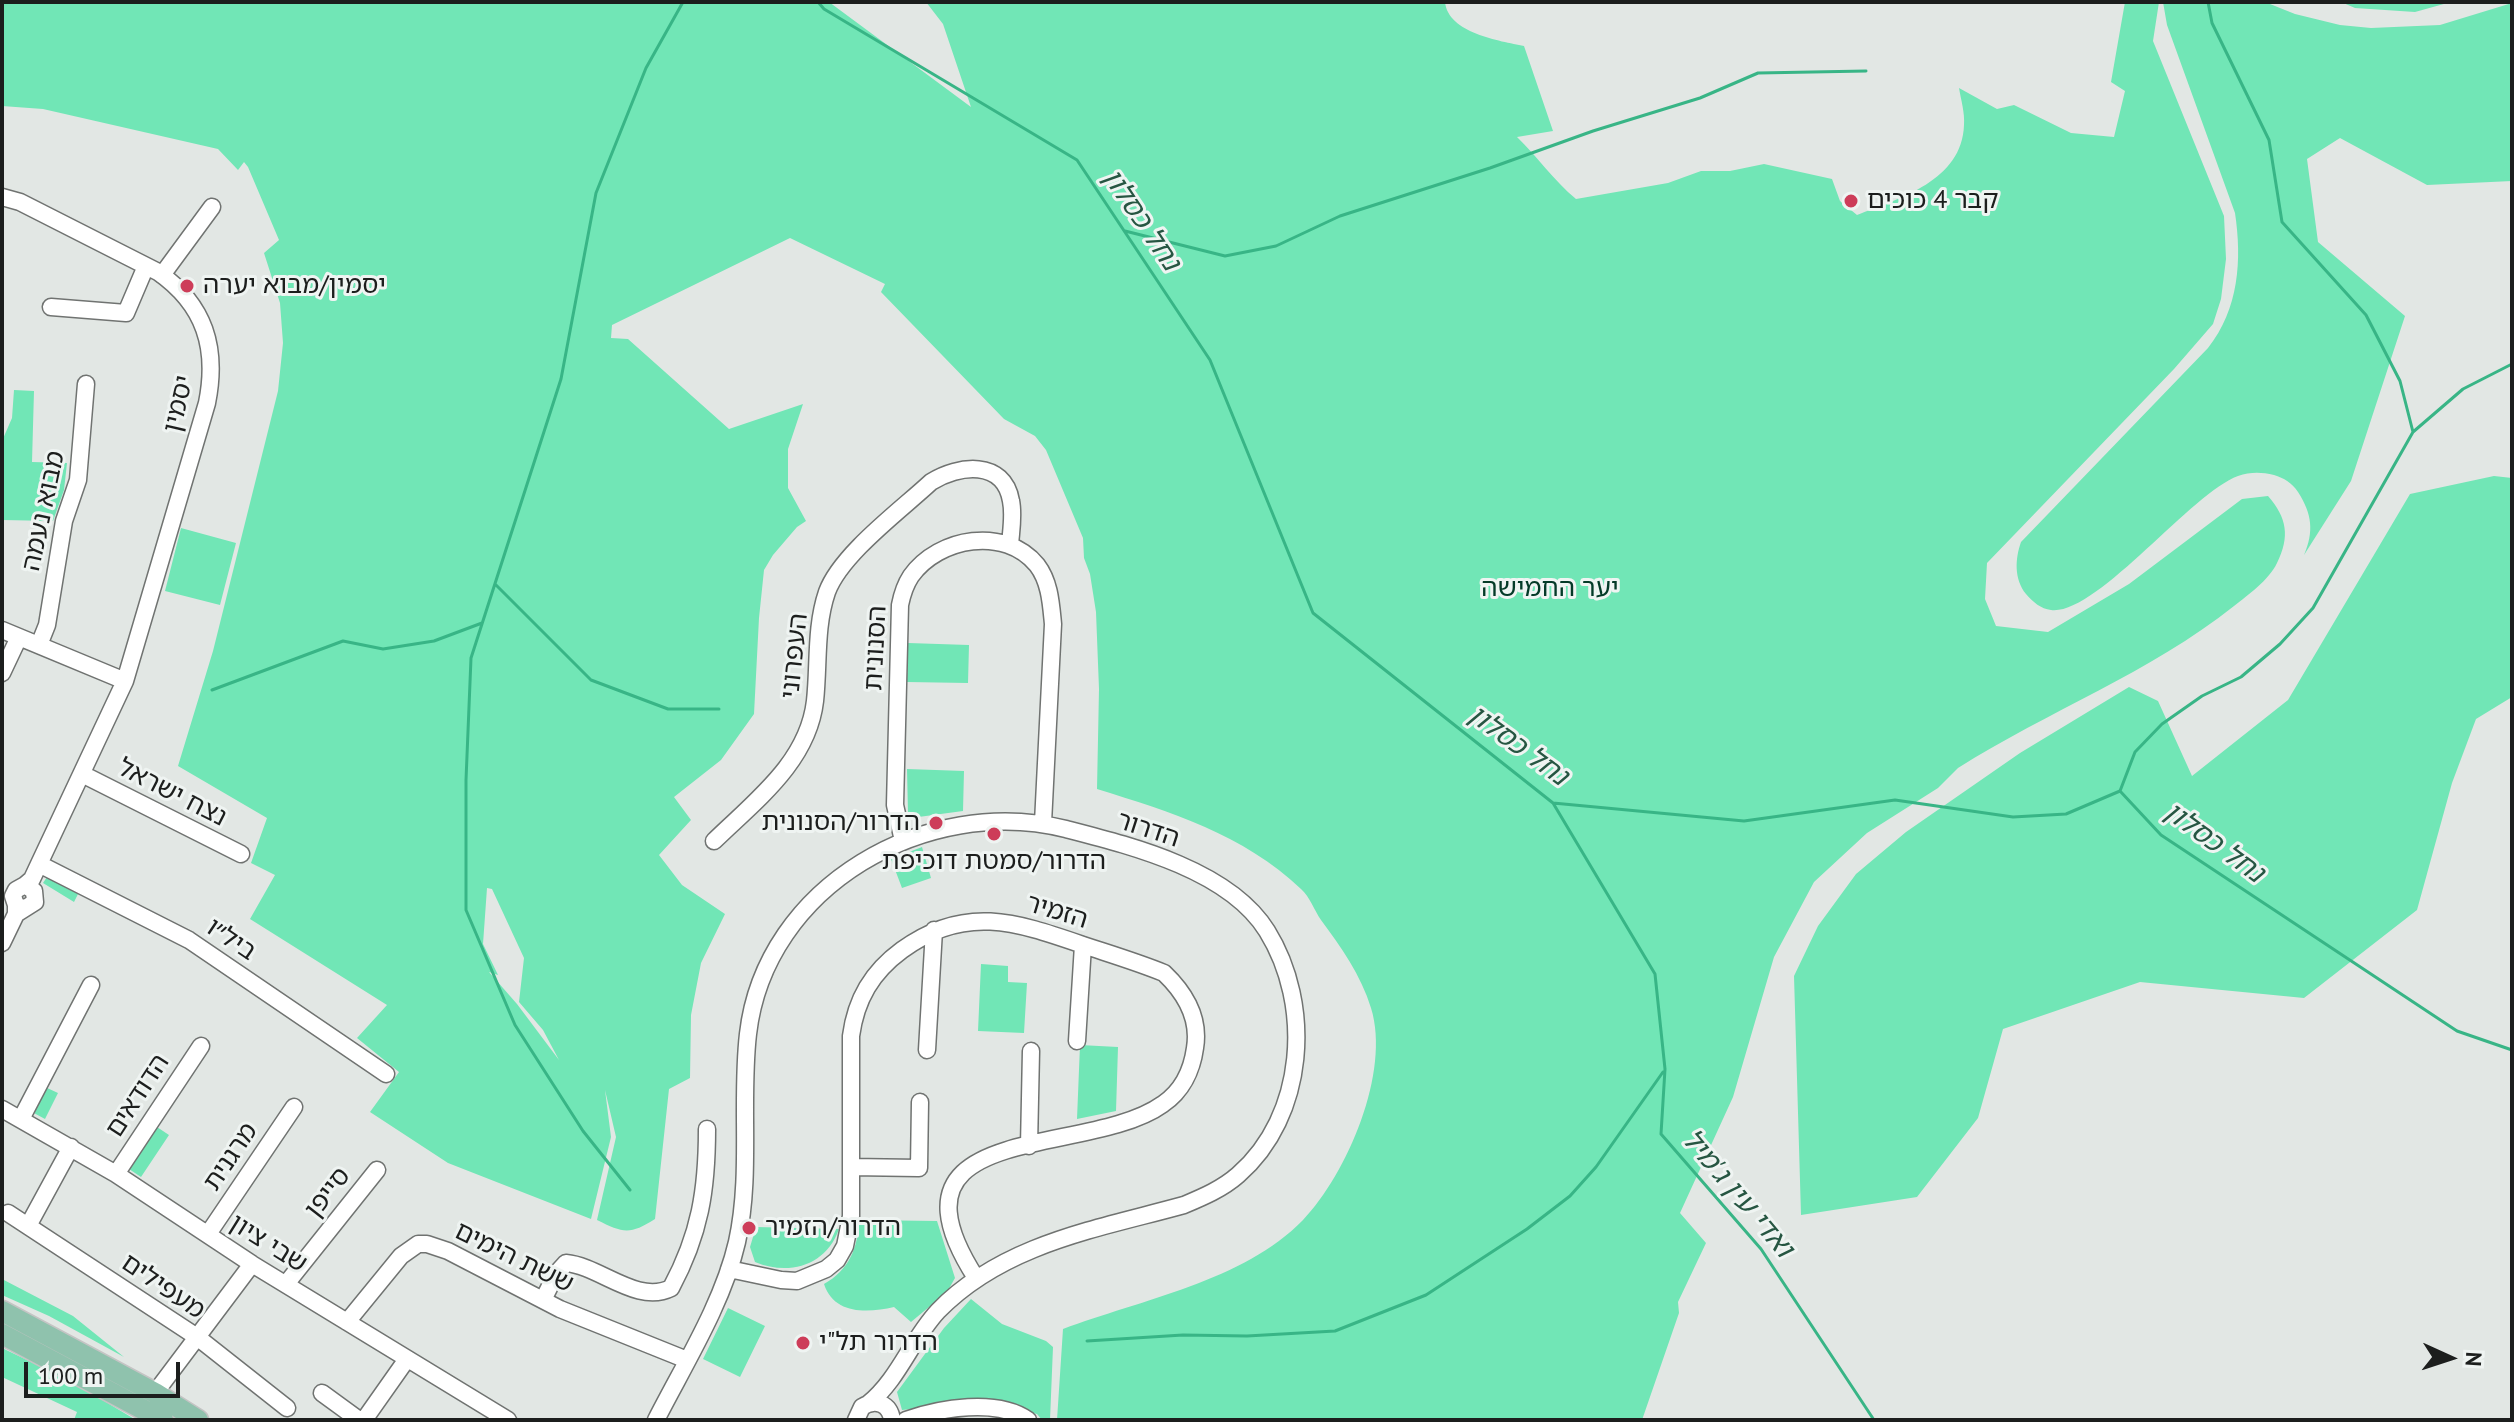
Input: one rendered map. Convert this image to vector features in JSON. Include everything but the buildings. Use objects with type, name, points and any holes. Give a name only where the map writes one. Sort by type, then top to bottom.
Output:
[{"type":"main road","points":[[2,1311],[155,1393],[198,1420]]},
{"type":"main road","points":[[2,1334],[163,1420]]},
{"type":"street","name":"יסמין","points":[[2,197],[20,202],[162,275],[185,295],[205,328],[212,362],[211,382],[125,681],[22,892],[2,943]]},
{"type":"street","points":[[162,275],[212,207]]},
{"type":"street","points":[[51,307],[126,313],[146,266]]},
{"type":"street","name":"מבוא נעמה","points":[[39,645],[47,625],[64,521],[78,480],[86,384]]},
{"type":"street","name":"העפרוני","points":[[714,841],[785,770],[807,736],[815,701],[823,607],[827,591],[849,558],[931,482],[947,472],[964,468],[982,469],[1006,486],[1011,501],[1010,545]]},
{"type":"street","name":"הסנונית","points":[[903,841],[895,805],[900,605],[903,592],[910,577],[922,564],[950,547],[979,541],[1010,545]]},
{"type":"street","points":[[1010,545],[1025,553],[1038,566],[1051,597],[1053,624],[1043,823]]},
{"type":"street","points":[[2,630],[125,681]]},
{"type":"street","points":[[2,673],[19,637]]},
{"type":"street","name":"נצח ישראל","points":[[82,774],[241,854]]},
{"type":"street","name":"הדרור","points":[[656,1420],[729,1269],[736,1246],[745,1190],[748,1032],[763,978],[787,932],[822,892],[867,857],[903,841],[955,826],[988,821],[1043,823],[1171,862],[1204,876],[1247,907],[1264,927],[1279,952],[1295,1007],[1294,1068],[1288,1096],[1269,1137],[1240,1174],[1220,1189],[1184,1205],[1055,1240],[1010,1258],[961,1288],[925,1325],[888,1386],[858,1414]]},
{"type":"street","name":"ביל״ו","points":[[22,892],[189,940],[386,1074]]},
{"type":"street","name":"הזמיר","points":[[729,1269],[797,1281],[826,1269],[837,1260],[845,1246],[849,1232],[851,1036],[854,1014],[869,981],[880,968],[912,943],[934,930],[977,920],[998,921],[1024,925],[1164,973],[1176,985],[1196,1020],[1194,1057],[1187,1077],[1176,1093],[1147,1114],[977,1161],[957,1178],[950,1193],[948,1224],[953,1239],[976,1278]]},
{"type":"street","points":[[927,1050],[934,930]]},
{"type":"street","points":[[1077,1041],[1083,945]]},
{"type":"street","points":[[21,1119],[91,985]]},
{"type":"street","name":"הדודאים","points":[[116,1174],[201,1046]]},
{"type":"street","points":[[1029,1146],[1031,1051]]},
{"type":"street","points":[[851,1167],[919,1168],[920,1102]]},
{"type":"street","name":"מרגנית","points":[[208,1234],[294,1107]]},
{"type":"street","name":"שבי ציון","points":[[2,1109],[116,1174],[252,1264],[508,1420]]},
{"type":"street","points":[[543,1300],[556,1274],[566,1263],[600,1273],[631,1288],[659,1293],[671,1288],[694,1241],[701,1214],[707,1164],[707,1129]]},
{"type":"street","points":[[28,1226],[71,1147]]},
{"type":"street","name":"סייפן","points":[[286,1284],[377,1170]]},
{"type":"street","name":"מעפילים","points":[[8,1213],[197,1337],[287,1408]]},
{"type":"street","name":"ששת הימים","points":[[347,1322],[401,1256],[418,1244],[437,1246],[543,1300],[687,1360]]},
{"type":"street","points":[[155,1393],[252,1264]]},
{"type":"street","points":[[322,1393],[362,1420],[407,1359]]},
{"type":"street","name":"הדרור","points":[[888,1386],[890,1413]]},
{"type":"street","points":[[858,1414],[879,1403],[890,1413],[911,1418],[978,1407],[1006,1410],[1028,1420]]},
{"type":"green space","name":"יער החמישה","points":[[2,2],[829,2],[971,107],[943,24],[926,2],[1445,2],[1448,13],[1465,28],[1489,38],[1524,46],[1553,131],[1517,137],[1576,199],[1668,183],[1701,171],[1730,171],[1764,164],[1832,179],[1840,201],[1857,215],[1909,194],[1941,174],[1961,144],[1964,125],[1959,88],[1997,109],[2014,105],[2071,133],[2114,137],[2125,91],[2111,82],[2125,2],[2159,2],[2153,41],[2224,216],[2226,259],[2221,299],[2213,324],[2174,369],[1987,563],[1985,599],[1996,626],[2048,632],[2129,584],[2242,499],[2268,496],[2283,520],[2284,544],[2277,563],[2264,581],[2202,630],[2133,672],[1958,768],[1938,788],[1867,833],[1814,882],[1774,957],[1733,1097],[1680,1213],[1706,1243],[1678,1302],[1679,1313],[1642,1420],[1057,1420],[1063,1329],[1221,1274],[1279,1241],[1303,1220],[1335,1176],[1361,1121],[1375,1062],[1376,1034],[1371,1008],[1356,973],[1301,889],[1255,853],[1230,839],[1179,816],[1097,789],[1099,689],[1096,612],[1090,574],[1084,558],[1083,538],[1046,450],[1035,436],[1004,419],[881,292],[885,284],[790,238],[612,325],[611,338],[628,339],[729,429],[803,404],[788,449],[788,488],[806,521],[773,555],[764,570],[754,714],[721,760],[674,797],[691,820],[659,855],[682,885],[725,914],[701,963],[691,1015],[690,1078],[669,1089],[655,1219],[633,1230],[614,1228],[597,1220],[616,1137],[605,1090],[611,1137],[591,1219],[448,1163],[370,1112],[399,1072],[357,1038],[387,1005],[250,919],[275,875],[251,863],[267,818],[178,766],[213,651],[278,391],[283,343],[280,303],[264,253],[279,240],[248,167],[244,162],[238,170],[218,149],[43,109],[2,106]],"holes":[[[487,888],[492,889],[524,958],[519,1002],[543,1030],[559,1060],[489,972],[498,975],[483,944]]]},
{"type":"green space","points":[[2163,2],[2265,2],[2295,14],[2340,25],[2371,28],[2440,25],[2512,3],[2512,181],[2427,185],[2340,138],[2307,159],[2318,242],[2405,316],[2351,481],[2304,555],[2310,523],[2298,492],[2278,476],[2247,474],[2218,487],[2093,594],[2070,607],[2051,610],[2031,600],[2019,582],[2017,562],[2021,542],[2208,348],[2226,317],[2236,284],[2238,248],[2235,213],[2167,25]]},
{"type":"green space","points":[[2341,2],[2451,2],[2415,12],[2355,8]]},
{"type":"green space","points":[[14,390],[34,391],[32,462],[67,463],[64,490],[53,521],[2,520],[2,441],[12,418]]},
{"type":"green space","points":[[2494,476],[2512,478],[2512,697],[2476,719],[2452,783],[2417,910],[2304,998],[2140,982],[2003,1029],[1978,1118],[1917,1197],[1801,1215],[1794,976],[1818,926],[1856,874],[1906,832],[2020,753],[2129,687],[2158,701],[2192,776],[2288,700],[2410,494]]},
{"type":"green space","points":[[181,528],[236,543],[220,605],[165,591]]},
{"type":"green space","points":[[908,643],[969,645],[968,683],[907,682]]},
{"type":"green space","points":[[907,769],[964,771],[963,811],[911,818],[908,814]]},
{"type":"green space","points":[[922,847],[931,878],[902,888],[891,859]]},
{"type":"green space","points":[[47,877],[81,888],[74,902],[43,883]]},
{"type":"green space","points":[[981,964],[1008,966],[1008,982],[1027,983],[1024,1033],[978,1031]]},
{"type":"green space","points":[[1080,1045],[1118,1047],[1116,1111],[1077,1119]]},
{"type":"green space","points":[[45,1087],[58,1093],[45,1119],[32,1112]]},
{"type":"green space","points":[[154,1125],[169,1135],[141,1177],[126,1167]]},
{"type":"green space","points":[[859,1220],[937,1221],[955,1278],[947,1292],[911,1322],[894,1307],[863,1311],[853,1309],[836,1302],[829,1294],[824,1284],[846,1265],[857,1240]]},
{"type":"green space","points":[[756,1227],[839,1229],[833,1242],[816,1259],[805,1265],[781,1268],[755,1262],[750,1247]]},
{"type":"green space","points":[[2,1279],[73,1316],[124,1357],[49,1316],[2,1295]]},
{"type":"green space","points":[[971,1299],[1002,1324],[1046,1341],[1053,1347],[1050,1420],[1042,1420],[1037,1414],[978,1402],[902,1410],[897,1392],[944,1328]]},
{"type":"green space","points":[[728,1308],[765,1326],[740,1377],[703,1359]]},
{"type":"green space","points":[[2,1348],[69,1380],[136,1420],[74,1420],[77,1412],[2,1377]]},
{"type":"waterway","points":[[630,1190],[583,1131],[515,1025],[466,910],[466,780],[471,658],[561,379],[596,193],[646,68],[683,2]]},
{"type":"waterway","name":"נחל כסלון","points":[[818,2],[824,9],[1077,160],[1210,360],[1313,613],[1553,803],[1744,821],[1895,800],[2013,817],[2066,814],[2120,791],[2161,835],[2457,1031],[2512,1050]]},
{"type":"waterway","points":[[2208,2],[2212,23],[2269,140],[2282,222],[2366,315],[2400,381],[2413,432]]},
{"type":"waterway","points":[[1125,231],[1225,256],[1276,246],[1340,216],[1700,98],[1758,73],[1866,71]]},
{"type":"waterway","points":[[2120,791],[2135,752],[2162,724],[2202,696],[2241,677],[2280,644],[2313,608],[2413,432],[2463,389],[2512,364]]},
{"type":"waterway","points":[[495,584],[591,680],[668,709],[719,709]]},
{"type":"waterway","points":[[212,690],[343,641],[383,649],[434,641],[482,623]]},
{"type":"waterway","name":"ואדי עין ג'מיל","points":[[1553,803],[1655,974],[1665,1069],[1661,1134],[1761,1249],[1874,1420]]},
{"type":"waterway","points":[[1087,1341],[1335,1331],[1426,1295],[1527,1229],[1570,1196],[1596,1167],[1663,1072]]},
{"type":"place","name":"קבר 4 כוכים","points":[[1851,201]]},
{"type":"place","name":"יסמין/מבוא יערה","points":[[187,286]]},
{"type":"place","name":"הדרור/הסנונית","points":[[936,823]]},
{"type":"place","name":"הדרור/סמטת דוכיפת","points":[[994,834]]},
{"type":"place","name":"הדרור/הזמיר","points":[[749,1228]]},
{"type":"place","name":"הדרור תל\"י","points":[[803,1343]]}]
